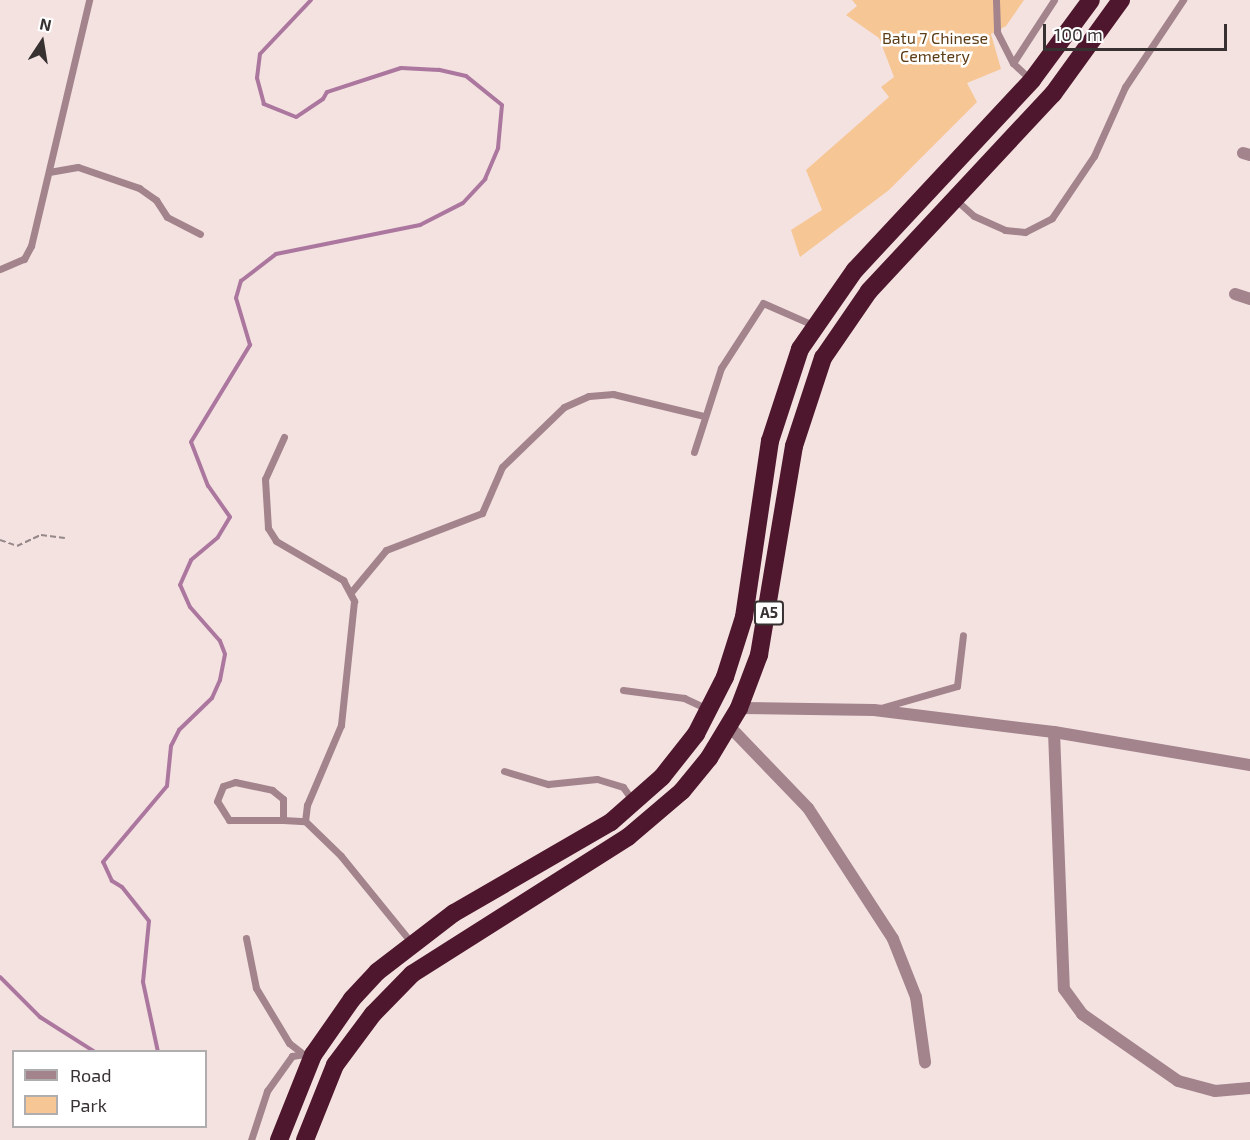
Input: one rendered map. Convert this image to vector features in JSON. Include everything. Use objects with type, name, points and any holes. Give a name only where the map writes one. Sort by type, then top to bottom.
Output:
[{"type":"highway","name":"A5","points":[[279,1140],[308,1054],[352,999],[411,942],[571,848],[634,802],[662,777],[711,711],[744,617],[770,441],[781,400],[813,326],[855,270],[1032,81],[1092,0]]},
{"type":"highway","name":"A5","points":[[305,1140],[340,1058],[373,1014],[412,974],[649,821],[682,791],[729,726],[739,708],[767,622],[794,446],[813,380],[834,339],[862,299],[1053,94],[1121,0]]},
{"type":"street","points":[[1235,294],[1250,299]]},
{"type":"street","points":[[739,708],[874,710],[1054,732],[1250,765]]},
{"type":"street","points":[[729,726],[822,826],[893,939],[916,997],[925,1062]]},
{"type":"street","points":[[1054,732],[1064,989],[1082,1014],[1178,1081],[1215,1092],[1250,1088]]},
{"type":"lane","points":[[0,269],[24,259],[31,246],[89,0]]},
{"type":"lane","points":[[996,0],[997,32],[1014,63],[1032,81]]},
{"type":"lane","points":[[1014,63],[1053,0]]},
{"type":"lane","points":[[955,200],[974,216],[1005,230],[1025,232],[1052,218],[1094,156],[1125,87],[1183,0]]},
{"type":"lane","points":[[49,172],[78,167],[139,188],[150,194],[168,217],[200,234]]},
{"type":"lane","points":[[694,452],[721,368],[763,303],[813,326]]},
{"type":"lane","points":[[305,821],[307,806],[340,725],[352,591],[386,550],[482,513],[502,467],[564,407],[588,396],[613,394],[704,416]]},
{"type":"lane","points":[[284,437],[265,479],[268,528],[276,541],[332,571],[352,591]]},
{"type":"lane","points":[[874,710],[957,686],[963,635]]},
{"type":"lane","points":[[623,690],[684,698],[711,711]]},
{"type":"lane","points":[[504,771],[548,784],[597,779],[623,787],[634,802]]},
{"type":"lane","points":[[283,820],[283,799],[261,785],[235,782],[218,794],[220,810],[229,820],[305,821],[341,856],[411,942]]},
{"type":"lane","points":[[246,938],[256,987],[289,1043],[308,1054]]},
{"type":"lane","points":[[251,1140],[267,1090],[292,1056],[308,1054]]},
{"type":"path","points":[[0,540],[17,546],[41,535],[65,537]]},
{"type":"green space","name":"Batu 7 Chinese Cemetery","points":[[852,0],[1024,0],[1006,26],[991,34],[1001,69],[967,83],[977,102],[889,190],[800,257],[791,230],[822,210],[806,170],[889,97],[881,87],[894,77],[879,38],[846,15],[857,6]]},
{"type":"waterway","points":[[158,1050],[143,982],[149,921],[122,887],[112,881],[103,862],[167,786],[171,746],[179,730],[212,698],[220,680],[225,654],[220,641],[190,607],[180,585],[191,560],[218,537],[230,517],[208,486],[191,442],[250,345],[236,298],[241,281],[276,254],[420,225],[463,203],[485,179],[498,148],[502,105],[466,76],[439,70],[401,68],[327,92],[323,99],[296,117],[264,104],[257,78],[260,54],[311,0]]},
{"type":"waterway","points":[[0,977],[40,1017],[92,1050]]}]
